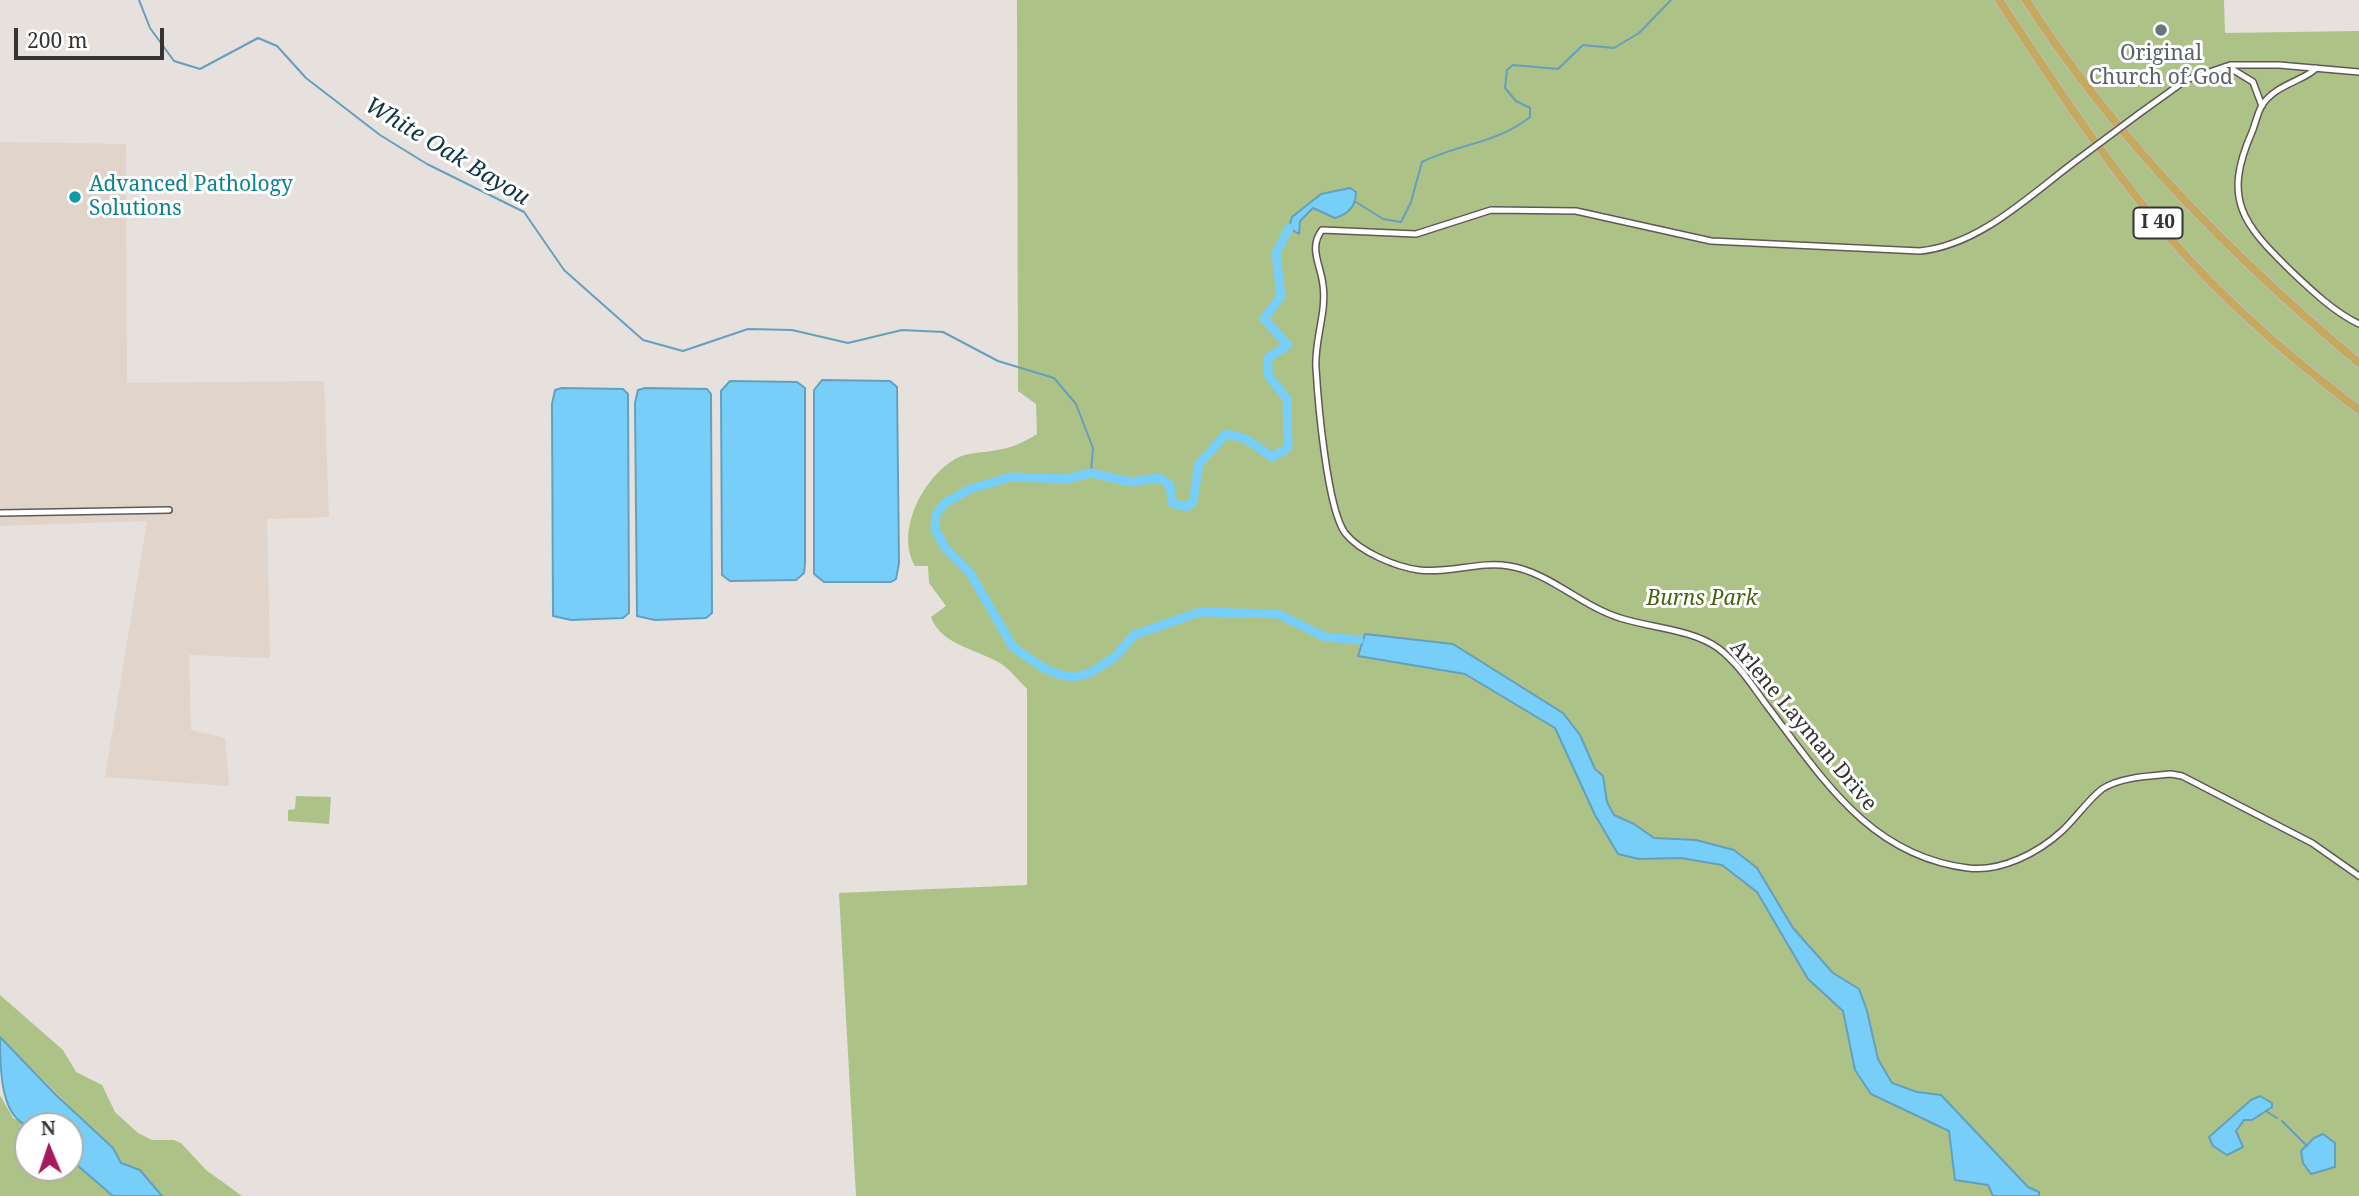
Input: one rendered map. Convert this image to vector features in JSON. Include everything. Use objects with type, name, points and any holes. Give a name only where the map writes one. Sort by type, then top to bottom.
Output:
[{"type":"highway","name":"I 40","points":[[1999,0],[2079,121],[2171,239],[2271,339],[2359,410]]},
{"type":"highway","name":"I 40","points":[[2026,0],[2148,160],[2241,258],[2359,363]]},
{"type":"street","points":[[2227,66],[2359,72]]},
{"type":"street","points":[[2227,66],[2253,82],[2262,106]]},
{"type":"street","name":"Arlene Layman Drive","points":[[2227,66],[2186,80],[1976,233],[1952,245],[1920,251],[1711,241],[1576,211],[1490,210],[1416,234],[1322,230],[1314,248],[1324,287],[1315,365],[1328,469],[1338,521],[1354,541],[1384,559],[1425,571],[1482,565],[1519,568],[1617,617],[1663,628],[1716,647],[1739,669],[1793,741],[1861,821],[1886,840],[1934,859],[1976,868],[2016,860],[2039,849],[2062,831],[2106,787],[2171,774],[2182,776],[2312,843],[2359,876]]},
{"type":"street","points":[[2316,68],[2285,84],[2262,106],[2238,173],[2239,201],[2245,221],[2257,238],[2304,284],[2359,324]]},
{"type":"street","points":[[0,513],[170,510]]},
{"type":"shaded area","points":[[0,142],[126,144],[127,383],[324,381],[329,517],[267,519],[270,658],[189,655],[191,730],[225,738],[229,786],[105,777],[147,521],[0,526]]},
{"type":"green space","name":"Burns Park","points":[[1017,0],[2224,0],[2225,33],[2359,31],[2359,1196],[856,1196],[839,893],[1027,885],[1027,689],[1003,665],[952,641],[936,627],[931,617],[946,606],[929,583],[928,566],[915,566],[908,537],[910,522],[923,492],[943,468],[960,457],[1008,448],[1037,434],[1036,404],[1018,391]]},
{"type":"green space","points":[[296,796],[331,797],[329,824],[288,821],[288,810],[295,809]]},
{"type":"green space","points":[[0,995],[63,1050],[76,1072],[102,1085],[115,1112],[138,1133],[152,1140],[174,1140],[181,1143],[206,1170],[242,1196],[162,1196],[144,1174],[121,1163],[116,1153],[84,1121],[84,1112],[75,1112],[0,1037]]},
{"type":"green space","points":[[0,1095],[14,1119],[14,1182],[84,1182],[84,1171],[113,1196],[0,1196]]},
{"type":"water","points":[[1350,188],[1356,192],[1356,197],[1351,209],[1344,214],[1335,218],[1313,208],[1300,221],[1299,234],[1289,228],[1292,217],[1321,194]]},
{"type":"water","points":[[822,380],[890,381],[897,387],[899,563],[896,579],[891,582],[824,582],[814,574],[814,390]]},
{"type":"water","points":[[730,381],[797,382],[805,388],[805,564],[804,573],[796,580],[730,581],[722,575],[721,391]]},
{"type":"water","points":[[623,389],[628,394],[629,613],[623,618],[571,620],[553,616],[552,404],[555,390]]},
{"type":"water","points":[[707,389],[711,394],[712,613],[706,618],[655,620],[637,616],[635,403],[638,390]]},
{"type":"water","points":[[1365,634],[1453,644],[1563,713],[1580,735],[1595,769],[1603,776],[1607,802],[1614,815],[1634,824],[1654,838],[1696,840],[1734,850],[1757,868],[1793,928],[1833,973],[1859,989],[1878,1059],[1892,1083],[1917,1092],[1941,1095],[2028,1187],[2039,1192],[2039,1196],[1993,1196],[1988,1185],[1955,1180],[1949,1131],[1871,1094],[1855,1070],[1843,1011],[1808,979],[1757,892],[1722,865],[1681,858],[1639,859],[1618,854],[1595,815],[1555,728],[1465,674],[1358,656]]},
{"type":"water","points":[[0,1037],[74,1112],[14,1112],[14,1115],[6,1100],[0,1061]]},
{"type":"water","points":[[2260,1096],[2272,1103],[2272,1107],[2252,1120],[2244,1120],[2236,1131],[2243,1147],[2227,1155],[2213,1146],[2209,1137],[2251,1100]]},
{"type":"water","points":[[84,1121],[113,1148],[121,1163],[140,1170],[162,1196],[113,1196],[84,1171]]},
{"type":"water","points":[[2323,1134],[2335,1143],[2335,1167],[2311,1174],[2303,1163],[2301,1151],[2314,1138]]},
{"type":"waterway","name":"White Oak Bayou","points":[[139,0],[150,28],[174,61],[200,69],[258,38],[277,46],[306,78],[380,135],[427,164],[524,212],[564,270],[643,340],[683,351],[748,329],[792,330],[848,343],[902,330],[943,332],[998,361],[1054,378],[1076,404],[1093,448],[1091,473]]},
{"type":"waterway","points":[[1356,202],[1383,219],[1401,222],[1411,202],[1422,162],[1491,138],[1518,126],[1530,117],[1530,108],[1516,101],[1505,88],[1507,70],[1513,65],[1558,69],[1583,45],[1614,48],[1639,33],[1671,0]]},
{"type":"waterway","points":[[1289,228],[1276,253],[1281,296],[1264,319],[1288,345],[1268,358],[1268,375],[1287,399],[1288,448],[1272,457],[1246,439],[1226,434],[1199,464],[1193,502],[1186,507],[1172,503],[1170,485],[1159,478],[1130,482],[1091,473],[1066,479],[1011,477],[970,489],[945,503],[936,515],[935,529],[946,549],[970,573],[1013,647],[1043,668],[1061,675],[1074,677],[1090,673],[1115,657],[1134,635],[1200,612],[1278,614],[1325,637],[1359,640]]},
{"type":"waterway","points":[[2266,1111],[2277,1118]]},
{"type":"waterway","points":[[2282,1121],[2307,1146]]},
{"type":"place","name":"Original Church of God","points":[[2161,30]]},
{"type":"place","name":"Advanced Pathology Solutions","points":[[75,197]]}]
